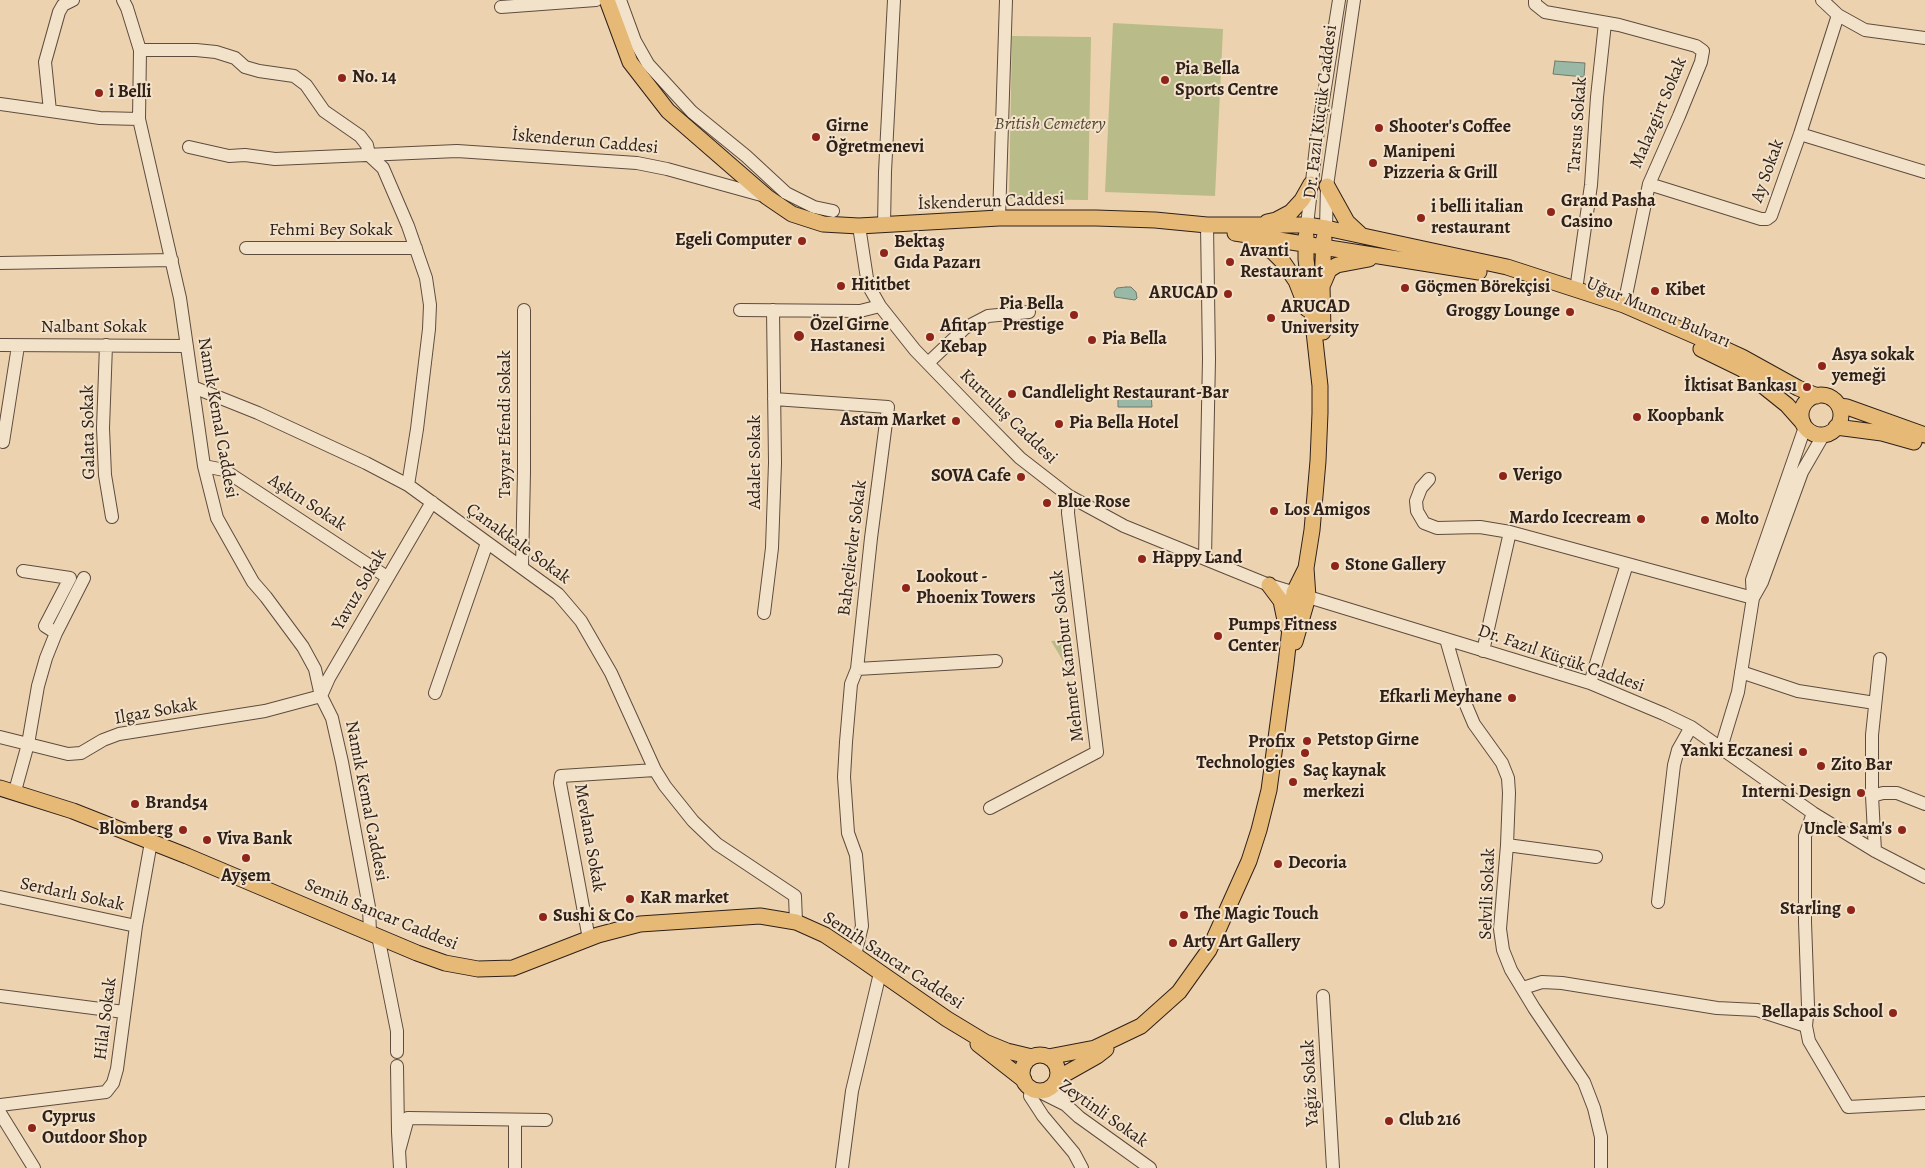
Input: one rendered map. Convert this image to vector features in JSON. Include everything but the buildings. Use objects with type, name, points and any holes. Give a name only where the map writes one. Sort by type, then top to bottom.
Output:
[{"type":"main road","points":[[607,0],[630,62],[668,111],[767,197]]},
{"type":"main road","points":[[1244,230],[1276,220],[1291,212],[1302,200],[1311,184]]},
{"type":"main road","points":[[1327,186],[1347,222],[1363,236]]},
{"type":"main road","name":"İskenderun Caddesi","points":[[767,197],[792,214],[823,224],[859,226],[999,218],[1129,219],[1244,230]]},
{"type":"main road","points":[[1244,230],[1307,225],[1326,228],[1482,268]]},
{"type":"main road","points":[[1307,225],[1305,244],[1320,386]]},
{"type":"main road","points":[[1320,386],[1324,327],[1323,247],[1326,228]]},
{"type":"main road","points":[[1244,230],[1323,247],[1482,268]]},
{"type":"main road","points":[[1244,230],[1283,262],[1296,281],[1314,326]]},
{"type":"main road","points":[[1322,286],[1329,270],[1337,265],[1353,261],[1390,257]]},
{"type":"main road","name":"Uğur Mumcu Bulvarı","points":[[1482,268],[1507,268],[1624,305],[1742,357],[1798,388],[1817,396]]},
{"type":"main road","name":"Uğur Mumcu Bulvarı","points":[[1482,268],[1610,310],[1742,369],[1787,405],[1804,425]]},
{"type":"main road","name":"Semih Sancar Caddesi","points":[[7,790],[72,811],[151,842],[445,963],[478,969],[513,968],[589,939],[640,924],[760,916],[796,922],[825,936],[856,955],[947,1020],[1007,1051],[1032,1057],[1095,1048],[1142,1026],[1179,992],[1209,950],[1249,861],[1269,790],[1288,644],[1301,594],[1312,530],[1318,461],[1320,386]]},
{"type":"main road","points":[[1830,431],[1841,414],[1839,406],[1832,399],[1817,396],[1806,402],[1801,416],[1804,425],[1813,433],[1830,431],[1882,433],[1925,445]]},
{"type":"main road","points":[[1839,406],[1847,407],[1925,435]]},
{"type":"main road","points":[[1270,585],[1281,601],[1288,644]]},
{"type":"main road","name":"Semih Sancar Caddesi","points":[[1286,664],[1297,638],[1301,594]]},
{"type":"main road","name":"Semih Sancar Caddesi","points":[[967,1031],[982,1048],[1030,1086],[1046,1090],[1056,1081],[1098,1056],[1118,1038]]},
{"type":"main road","points":[[1048,1056],[1056,1063],[1058,1068],[1056,1081]]},
{"type":"main road","points":[[1030,1086],[1022,1075],[1024,1064],[1032,1057]]},
{"type":"street","points":[[50,111],[45,62],[59,12],[63,5],[73,0]]},
{"type":"street","name":"Namık Kemal Caddesi","points":[[123,0],[140,50],[140,120],[172,260],[187,346],[204,466],[217,518],[253,582],[303,646],[315,669],[321,696],[332,718],[374,934],[397,1031],[397,1052]]},
{"type":"street","points":[[501,7],[596,0]]},
{"type":"street","points":[[620,0],[635,41],[648,64],[692,112],[746,156],[786,193],[814,207],[833,211]]},
{"type":"street","points":[[884,225],[894,0]]},
{"type":"street","points":[[999,218],[1006,0]]},
{"type":"street","name":"Dr. Fazıl Küçük Caddesi","points":[[1307,225],[1311,184],[1339,0]]},
{"type":"street","name":"Dr. Fazıl Küçük Caddesi","points":[[1326,228],[1327,186],[1354,0]]},
{"type":"street","name":"Malazgirt Sokak","points":[[1535,0],[1535,4],[1545,12],[1605,23],[1696,46],[1703,51],[1701,62],[1649,184],[1624,305]]},
{"type":"street","points":[[1822,0],[1838,16],[1865,30],[1925,38]]},
{"type":"street","name":"Ay Sokak","points":[[1649,184],[1761,219],[1767,219],[1771,216],[1838,16]]},
{"type":"street","name":"Tarsus Sokak","points":[[1576,290],[1591,185],[1597,97],[1605,23]]},
{"type":"street","points":[[140,50],[216,52],[235,58],[252,69],[294,76],[306,85],[324,111],[360,136],[367,145],[369,155],[383,168],[416,248],[426,278],[430,305],[429,329],[417,429],[408,485]]},
{"type":"street","points":[[0,104],[100,118],[140,120]]},
{"type":"street","points":[[1800,134],[1925,172]]},
{"type":"street","name":"İskenderun Caddesi","points":[[189,147],[229,156],[245,155],[275,159],[457,150],[637,164],[667,169],[767,197]]},
{"type":"street","points":[[1204,557],[1209,359],[1207,225]]},
{"type":"street","name":"Kurtuluş Caddesi","points":[[859,226],[868,285],[880,306],[928,363],[1020,458],[1069,496],[1124,526],[1204,557],[1223,567],[1270,585],[1301,594]]},
{"type":"street","name":"Fehmi Bey Sokak","points":[[246,248],[416,248]]},
{"type":"street","points":[[0,263],[172,260]]},
{"type":"street","points":[[740,310],[860,311],[880,306]]},
{"type":"street","name":"Tayyar Efendi Sokak","points":[[522,567],[524,310]]},
{"type":"street","name":"Adalet Sokak","points":[[764,613],[772,548],[775,463],[772,310]]},
{"type":"street","points":[[928,363],[965,328],[988,316],[1029,312]]},
{"type":"street","name":"Nalbant Sokak","points":[[0,345],[187,346]]},
{"type":"street","name":"Galata Sokak","points":[[106,345],[103,428],[105,475],[112,517]]},
{"type":"street","points":[[3,442],[18,346]]},
{"type":"street","name":"Çanakkale Sokak","points":[[193,387],[366,463],[408,485],[558,594],[581,621],[612,673],[655,770],[665,786],[693,821],[718,844],[795,896],[796,922]]},
{"type":"street","name":"Bahçelievler Sokak","points":[[774,399],[888,407],[857,668]]},
{"type":"street","points":[[1722,748],[1738,692],[1753,598],[1762,582],[1804,425]]},
{"type":"street","points":[[1784,505],[1802,472],[1830,431]]},
{"type":"street","name":"Aşkın Sokak","points":[[204,466],[224,470],[387,577]]},
{"type":"street","points":[[1429,479],[1421,488],[1416,501],[1418,511],[1424,523],[1437,528],[1480,527],[1510,532],[1753,598]]},
{"type":"street","name":"Mehmet Kambur Sokak","points":[[990,808],[1097,752],[1068,513],[1069,496]]},
{"type":"street","name":"Yavuz Sokak","points":[[321,696],[328,678],[432,502]]},
{"type":"street","points":[[1483,651],[1510,532]]},
{"type":"street","points":[[435,693],[487,543]]},
{"type":"street","points":[[1590,683],[1627,564]]},
{"type":"street","points":[[23,572],[70,578],[45,626],[56,632]]},
{"type":"street","points":[[7,790],[28,744],[38,686],[46,658],[56,632],[84,578]]},
{"type":"street","name":"Dr. Fazıl Küçük Caddesi","points":[[1301,594],[1615,692],[1691,727],[1813,812],[1875,851],[1925,877]]},
{"type":"street","name":"Selvili Sokak","points":[[1446,639],[1463,698],[1471,717],[1502,763],[1508,778],[1507,845],[1500,929],[1503,950],[1511,970],[1584,1082],[1601,1137],[1600,1168]]},
{"type":"street","points":[[1875,851],[1872,796],[1872,735],[1880,659]]},
{"type":"street","points":[[856,955],[862,926],[856,856],[848,833],[844,777],[851,684],[857,668],[996,661]]},
{"type":"street","points":[[1741,672],[1798,691],[1875,703]]},
{"type":"street","name":"Ilgaz Sokak","points":[[0,737],[68,754],[81,753],[103,740],[119,734],[266,711],[321,696]]},
{"type":"street","points":[[1658,902],[1674,765],[1678,750],[1691,727]]},
{"type":"street","name":"Mevlana Sokak","points":[[589,939],[560,783],[561,776],[655,770]]},
{"type":"street","points":[[1872,796],[1883,793],[1897,793],[1925,804]]},
{"type":"street","points":[[1813,812],[1805,836],[1805,922],[1808,1006],[1806,1026],[1809,1041],[1848,1107],[1925,1103]]},
{"type":"street","name":"Hilal Sokak","points":[[0,1105],[106,1092],[113,1083],[118,1069],[136,926],[151,842]]},
{"type":"street","points":[[1507,845],[1596,856]]},
{"type":"street","name":"Serdarlı Sokak","points":[[0,898],[136,926]]},
{"type":"street","points":[[842,1168],[852,1091],[880,973]]},
{"type":"street","points":[[1523,988],[1542,982],[1562,983],[1717,1008],[1757,1010],[1806,1026]]},
{"type":"street","points":[[0,996],[124,1012]]},
{"type":"street","name":"Yağiz Sokak","points":[[1323,996],[1333,1168]]},
{"type":"street","points":[[397,1066],[400,1168]]},
{"type":"street","points":[[1056,1081],[1066,1106]]},
{"type":"street","points":[[1030,1086],[1030,1096],[1043,1116],[1074,1153],[1082,1168]]},
{"type":"street","name":"Zeytinli Sokak","points":[[1030,1086],[1066,1106],[1150,1168]]},
{"type":"street","points":[[0,1113],[34,1168]]},
{"type":"street","points":[[399,1151],[408,1118],[546,1120]]},
{"type":"street","points":[[515,1120],[515,1168]]},
{"type":"green space","name":"Pia Bella Sports Centre","points":[[1113,23],[1223,29],[1215,196],[1105,192]]},
{"type":"green space","name":"British Cemetery","points":[[1012,36],[1091,37],[1088,200],[1009,199]]},
{"type":"green space","points":[[1070,640],[1072,676],[1051,641]]},
{"type":"shaded area","points":[[1555,61],[1585,63],[1584,77],[1553,74]]},
{"type":"shaded area","points":[[1131,287],[1136,292],[1137,298],[1135,300],[1115,297],[1114,292],[1117,288]]},
{"type":"shaded area","points":[[1118,389],[1148,389],[1151,393],[1152,407],[1118,407]]},
{"type":"place","name":"No. 14","points":[[342,78]]},
{"type":"place","name":"Pia Bella Sports Centre","points":[[1165,80]]},
{"type":"place","name":"i Belli","points":[[99,93]]},
{"type":"place","name":"Shooter's Coffee","points":[[1379,128]]},
{"type":"place","name":"Girne Öğretmenevi","points":[[816,137]]},
{"type":"place","name":"Manipeni Pizzeria & Grill","points":[[1373,163]]},
{"type":"place","name":"Grand Pasha Casino","points":[[1551,212]]},
{"type":"place","name":"i belli italian restaurant","points":[[1421,218]]},
{"type":"place","name":"Egeli Computer","points":[[802,241]]},
{"type":"place","name":"Bektaş Gıda Pazarı","points":[[884,253]]},
{"type":"place","name":"Avanti Restaurant","points":[[1230,262]]},
{"type":"place","name":"Hititbet","points":[[841,286]]},
{"type":"place","name":"Göçmen Börekçisi","points":[[1405,288]]},
{"type":"place","name":"Kibet","points":[[1655,291]]},
{"type":"place","name":"ARUCAD","points":[[1228,294]]},
{"type":"place","name":"Groggy Lounge","points":[[1570,312]]},
{"type":"place","name":"Pia Bella Prestige","points":[[1074,315]]},
{"type":"place","name":"ARUCAD University","points":[[1271,318]]},
{"type":"place","name":"Özel Girne Hastanesi","points":[[799,336]]},
{"type":"place","name":"Afitap Kebap","points":[[930,337]]},
{"type":"place","name":"Pia Bella","points":[[1092,340]]},
{"type":"place","name":"Asya sokak yemeği","points":[[1822,366]]},
{"type":"place","name":"İktisat Bankası","points":[[1807,387]]},
{"type":"place","name":"Candlelight Restaurant-Bar","points":[[1012,394]]},
{"type":"place","name":"Koopbank","points":[[1637,417]]},
{"type":"place","name":"Astam Market","points":[[956,421]]},
{"type":"place","name":"Pia Bella Hotel","points":[[1059,424]]},
{"type":"place","name":"Verigo","points":[[1503,476]]},
{"type":"place","name":"SOVA Cafe","points":[[1021,477]]},
{"type":"place","name":"Blue Rose","points":[[1047,503]]},
{"type":"place","name":"Los Amigos","points":[[1274,511]]},
{"type":"place","name":"Mardo Icecream","points":[[1641,519]]},
{"type":"place","name":"Molto","points":[[1705,520]]},
{"type":"place","name":"Happy Land","points":[[1142,559]]},
{"type":"place","name":"Stone Gallery","points":[[1335,566]]},
{"type":"place","name":"Lookout - Phoenix Towers","points":[[906,588]]},
{"type":"place","name":"Pumps Fitness Center","points":[[1218,636]]},
{"type":"place","name":"Efkarli Meyhane","points":[[1512,698]]},
{"type":"place","name":"Petstop Girne","points":[[1307,741]]},
{"type":"place","name":"Yanki Eczanesi","points":[[1803,752]]},
{"type":"place","name":"Profix Technologies","points":[[1305,753]]},
{"type":"place","name":"Zito Bar","points":[[1821,766]]},
{"type":"place","name":"Saç kaynak merkezi","points":[[1293,782]]},
{"type":"place","name":"Interni Design","points":[[1861,793]]},
{"type":"place","name":"Brand54","points":[[135,804]]},
{"type":"place","name":"Blomberg","points":[[183,830]]},
{"type":"place","name":"Uncle Sam's","points":[[1902,830]]},
{"type":"place","name":"Viva Bank","points":[[207,840]]},
{"type":"place","name":"Ayşem","points":[[246,858]]},
{"type":"place","name":"Decoria","points":[[1278,864]]},
{"type":"place","name":"KaR market","points":[[630,899]]},
{"type":"place","name":"Starling","points":[[1851,910]]},
{"type":"place","name":"The Magic Touch","points":[[1184,915]]},
{"type":"place","name":"Sushi & Co","points":[[543,917]]},
{"type":"place","name":"Arty Art Gallery","points":[[1173,943]]},
{"type":"place","name":"Bellapais School","points":[[1893,1013]]},
{"type":"place","name":"Club 216","points":[[1389,1121]]},
{"type":"place","name":"Cyprus Outdoor Shop","points":[[32,1128]]}]
